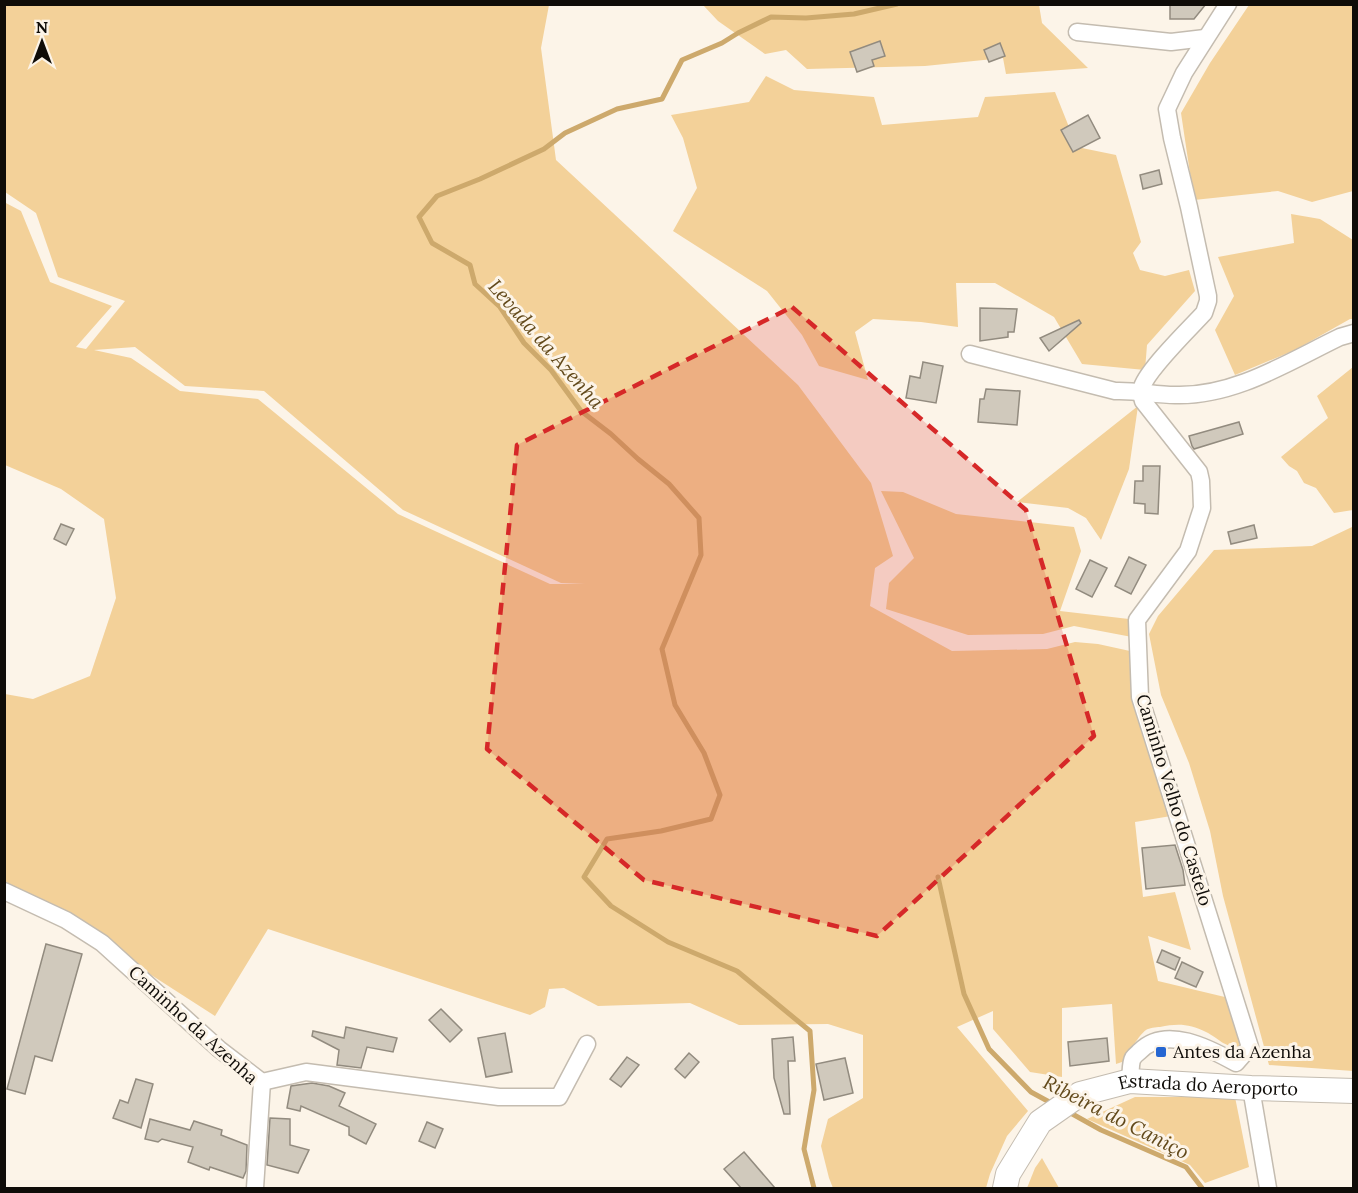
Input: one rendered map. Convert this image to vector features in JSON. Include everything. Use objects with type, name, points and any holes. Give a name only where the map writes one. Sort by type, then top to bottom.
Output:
[{"type":"main road","name":"Estrada do Aeroporto","points":[[1005,1188],[1008,1174],[1040,1122],[1080,1094],[1130,1081],[1353,1091]]},
{"type":"street","points":[[1142,391],[1145,381],[1159,363],[1204,314],[1208,301],[1167,113],[1168,104],[1184,73],[1228,4]]},
{"type":"street","points":[[1077,32],[1171,42],[1205,38]]},
{"type":"street","points":[[970,354],[1115,391],[1131,390],[1175,395],[1200,393],[1259,377],[1340,337],[1353,333]]},
{"type":"street","name":"Caminho Velho do Castelo","points":[[1130,1081],[1132,1059],[1145,1046],[1161,1039],[1182,1040],[1213,1050],[1236,1063],[1250,1047],[1140,696],[1137,620],[1188,551],[1202,508],[1199,472],[1143,401],[1142,391]]},
{"type":"street","name":"Caminho da Azenha","points":[[4,891],[66,920],[102,943],[219,1049],[262,1082],[255,1188]]},
{"type":"street","points":[[262,1082],[306,1072],[500,1096],[559,1096],[587,1044]]},
{"type":"street","points":[[1251,1088],[1268,1188]]},
{"type":"highlighted area","points":[[792,307],[1026,510],[1094,736],[877,936],[644,880],[487,749],[517,445]]},
{"type":"shaded area","points":[[5,5],[549,5],[541,48],[556,160],[798,385],[871,483],[893,556],[875,568],[870,606],[952,651],[1047,649],[1075,642],[1130,651],[1171,816],[1135,822],[1143,897],[1175,892],[1191,950],[1148,936],[1158,981],[1229,998],[1243,1042],[1240,1047],[1225,1044],[1195,1027],[1166,1026],[1146,1030],[1134,1044],[1125,1061],[1116,1064],[1112,1004],[1062,1008],[1062,1077],[1030,1072],[993,1029],[993,1011],[957,1027],[1028,1111],[1007,1136],[986,1188],[833,1188],[821,1146],[828,1119],[863,1098],[863,1035],[828,1024],[739,1025],[690,1003],[598,1006],[564,988],[549,989],[545,1007],[530,1015],[268,929],[215,1016],[5,881],[5,694],[33,699],[90,676],[116,598],[104,519],[61,489],[5,465],[4,202],[21,211],[50,282],[112,306],[76,347],[86,349],[125,301],[58,277],[36,213],[5,192]],"holes":[[[135,347],[185,386],[264,391],[403,510],[561,583],[585,584],[550,584],[398,514],[258,399],[180,391],[131,358],[94,350]]]},
{"type":"shaded area","points":[[703,5],[1039,5],[1042,23],[1088,68],[1006,74],[1003,58],[925,66],[807,69],[786,50],[765,54],[718,21]]},
{"type":"shaded area","points":[[1249,5],[1353,5],[1353,191],[1312,202],[1278,191],[1194,200],[1181,113],[1210,63]]},
{"type":"shaded area","points":[[766,76],[794,90],[874,97],[882,125],[978,117],[985,97],[1055,92],[1077,147],[1116,155],[1141,242],[1133,253],[1140,270],[1165,276],[1189,270],[1195,291],[1147,345],[1145,370],[1082,364],[1054,317],[995,283],[956,283],[958,327],[873,319],[855,332],[868,380],[819,366],[802,335],[767,291],[673,231],[697,188],[683,138],[671,115],[749,102]]},
{"type":"shaded area","points":[[1291,214],[1320,219],[1353,240],[1353,319],[1295,350],[1235,375],[1215,330],[1234,296],[1218,257],[1294,243]]},
{"type":"shaded area","points":[[1353,367],[1353,510],[1334,513],[1316,488],[1304,483],[1297,471],[1281,457],[1328,418],[1317,396]]},
{"type":"shaded area","points":[[1138,406],[1129,469],[1101,540],[1086,518],[1068,508],[1017,502]]},
{"type":"shaded area","points":[[881,491],[903,492],[956,514],[1074,527],[1081,551],[1060,611],[1129,619],[1132,637],[1074,626],[1043,634],[968,635],[886,609],[889,583],[914,558]]},
{"type":"shaded area","points":[[1354,527],[1353,1071],[1269,1065],[1223,896],[1210,831],[1189,763],[1161,695],[1149,634],[1158,616],[1214,550],[1312,546]]},
{"type":"shaded area","points":[[1135,1097],[1235,1097],[1249,1167],[1205,1183],[1190,1165],[1087,1119]]},
{"type":"shaded area","points":[[1042,1158],[1059,1188],[1027,1188]]},
{"type":"building","points":[[1170,4],[1206,4],[1194,19],[1170,19]]},
{"type":"building","points":[[880,41],[885,56],[872,60],[874,66],[857,72],[850,52]]},
{"type":"building","points":[[1000,43],[1005,56],[989,62],[984,50]]},
{"type":"building","points":[[1088,115],[1100,138],[1073,152],[1061,130]]},
{"type":"building","points":[[1159,170],[1162,184],[1143,189],[1140,175]]},
{"type":"building","points":[[980,308],[1017,309],[1014,332],[1008,332],[1008,337],[980,341]]},
{"type":"building","points":[[1079,320],[1081,323],[1049,351],[1040,338]]},
{"type":"building","points":[[923,362],[943,366],[936,403],[906,398],[910,376],[920,378]]},
{"type":"building","points":[[986,389],[1020,391],[1017,425],[978,422],[980,399],[984,399]]},
{"type":"building","points":[[1239,422],[1243,434],[1194,449],[1192,446],[1189,436]]},
{"type":"building","points":[[1143,466],[1160,466],[1158,514],[1145,513],[1145,504],[1134,503],[1135,481],[1143,481]]},
{"type":"building","points":[[61,524],[74,529],[66,545],[54,539]]},
{"type":"building","points":[[1254,525],[1257,538],[1231,544],[1228,532]]},
{"type":"building","points":[[1129,557],[1146,565],[1131,594],[1115,586]]},
{"type":"building","points":[[1090,560],[1107,568],[1092,597],[1076,589]]},
{"type":"building","points":[[1175,845],[1185,885],[1146,889],[1142,848]]},
{"type":"building","points":[[46,944],[82,954],[52,1061],[35,1056],[25,1094],[7,1089]]},
{"type":"building","points":[[1162,950],[1180,958],[1175,970],[1157,962]]},
{"type":"building","points":[[1182,962],[1203,972],[1196,987],[1175,978]]},
{"type":"building","points":[[441,1009],[462,1030],[450,1042],[429,1020]]},
{"type":"building","points":[[346,1027],[397,1038],[393,1052],[367,1047],[361,1068],[337,1065],[339,1050],[312,1036],[313,1031],[344,1038]]},
{"type":"building","points":[[505,1033],[512,1072],[486,1077],[478,1038]]},
{"type":"building","points":[[793,1037],[795,1061],[788,1061],[790,1114],[784,1114],[774,1078],[772,1039]]},
{"type":"building","points":[[1107,1038],[1109,1061],[1070,1066],[1068,1042]]},
{"type":"building","points":[[689,1053],[699,1062],[685,1078],[675,1069]]},
{"type":"building","points":[[627,1057],[639,1065],[621,1087],[610,1079]]},
{"type":"building","points":[[845,1058],[853,1093],[824,1100],[816,1064]]},
{"type":"building","points":[[136,1079],[153,1084],[141,1128],[113,1118],[120,1100],[128,1103]]},
{"type":"building","points":[[312,1083],[329,1086],[345,1093],[339,1106],[376,1124],[366,1144],[349,1135],[349,1127],[301,1106],[300,1111],[287,1108],[291,1086]]},
{"type":"building","points":[[270,1118],[290,1119],[290,1145],[309,1150],[298,1173],[267,1165]]},
{"type":"building","points":[[150,1119],[190,1130],[194,1121],[222,1130],[221,1135],[247,1145],[246,1171],[243,1178],[210,1167],[209,1170],[188,1162],[193,1147],[162,1139],[158,1142],[145,1139]]},
{"type":"building","points":[[427,1122],[443,1129],[435,1148],[419,1141]]},
{"type":"building","points":[[744,1152],[775,1188],[741,1188],[724,1169]]},
{"type":"waterway","name":"Levada da Azenha","points":[[814,1188],[804,1149],[814,1090],[810,1031],[737,971],[668,942],[611,906],[584,877],[607,839],[661,831],[711,819],[720,795],[704,753],[675,705],[662,649],[701,555],[699,518],[669,484],[581,411],[551,370],[524,343],[500,307],[475,284],[470,265],[432,243],[419,217],[437,196],[544,149],[565,133],[617,109],[662,99],[682,60],[722,43],[771,17],[806,18],[854,14],[897,4]]},
{"type":"waterway","name":"Ribeira do Caniço","points":[[938,877],[964,994],[989,1049],[1031,1092],[1053,1104]]},
{"type":"waterway","name":"Ribeira do Caniço","points":[[1067,1111],[1101,1130],[1186,1167],[1202,1188]]},
{"type":"place","name":"Antes da Azenha","points":[[1161,1052]]}]
